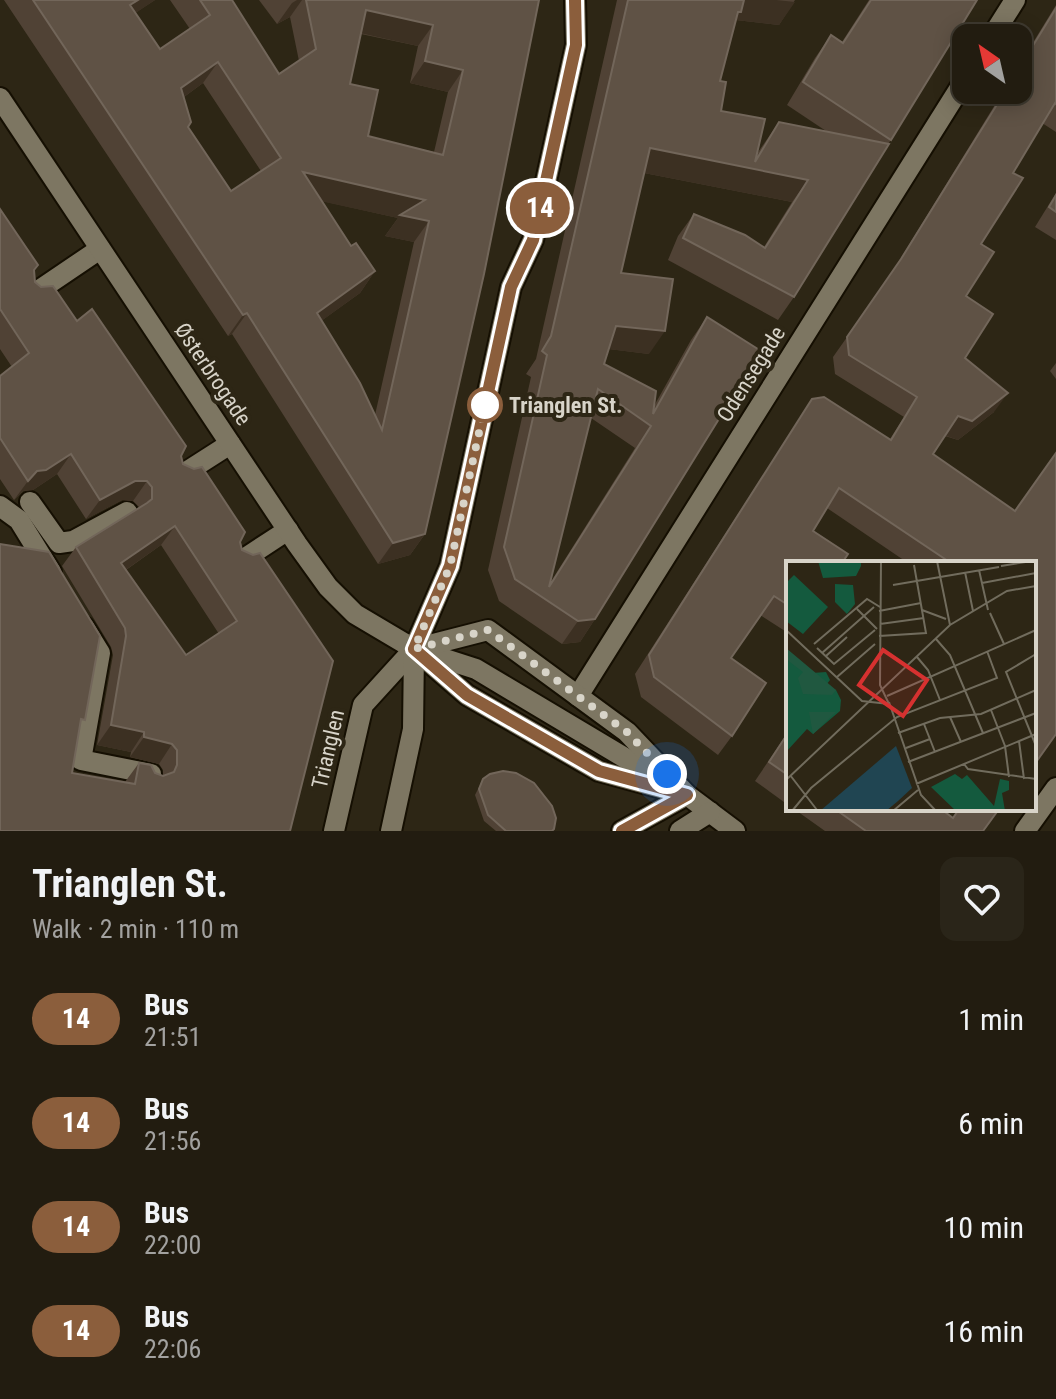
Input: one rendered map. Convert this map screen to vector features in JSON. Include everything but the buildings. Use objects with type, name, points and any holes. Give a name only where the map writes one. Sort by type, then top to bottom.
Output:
[{"type":"street","points":[[391,831],[413,729],[414,649],[450,566],[511,287],[533,240],[576,45],[575,0]]},
{"type":"street","points":[[1000,24],[1015,0]]},
{"type":"street","name":"Østerbrogade","points":[[0,98],[328,587],[355,614],[414,649],[467,695],[599,771],[687,795]]},
{"type":"street","name":"Odensegade","points":[[578,696],[952,100]]},
{"type":"street","points":[[32,295],[100,249]]},
{"type":"street","points":[[180,476],[230,444]]},
{"type":"street","points":[[30,502],[59,543],[73,541],[127,512]]},
{"type":"street","points":[[0,506],[19,520],[59,586]]},
{"type":"street","points":[[239,562],[288,530]]},
{"type":"street","points":[[75,613],[100,653],[81,760],[151,774],[150,783]]},
{"type":"street","name":"Østerbrogade","points":[[414,649],[488,630],[627,732],[687,795],[735,831]]},
{"type":"street","name":"Trianglen","points":[[334,831],[363,705],[414,649]]},
{"type":"street","points":[[1025,831],[1056,788]]},
{"type":"street","points":[[622,831],[687,795]]},
{"type":"street","points":[[680,831],[710,812]]},
{"type":"bus line","name":"14","points":[[575,0],[576,45],[533,240],[511,287],[450,566],[414,649],[467,695],[599,771],[687,795],[622,831]]},
{"type":"place","name":"Trianglen St.","points":[[485,405]]},
{"type":"route","points":[[485,405],[450,566],[414,649],[488,630],[627,732],[667,774]]}]
